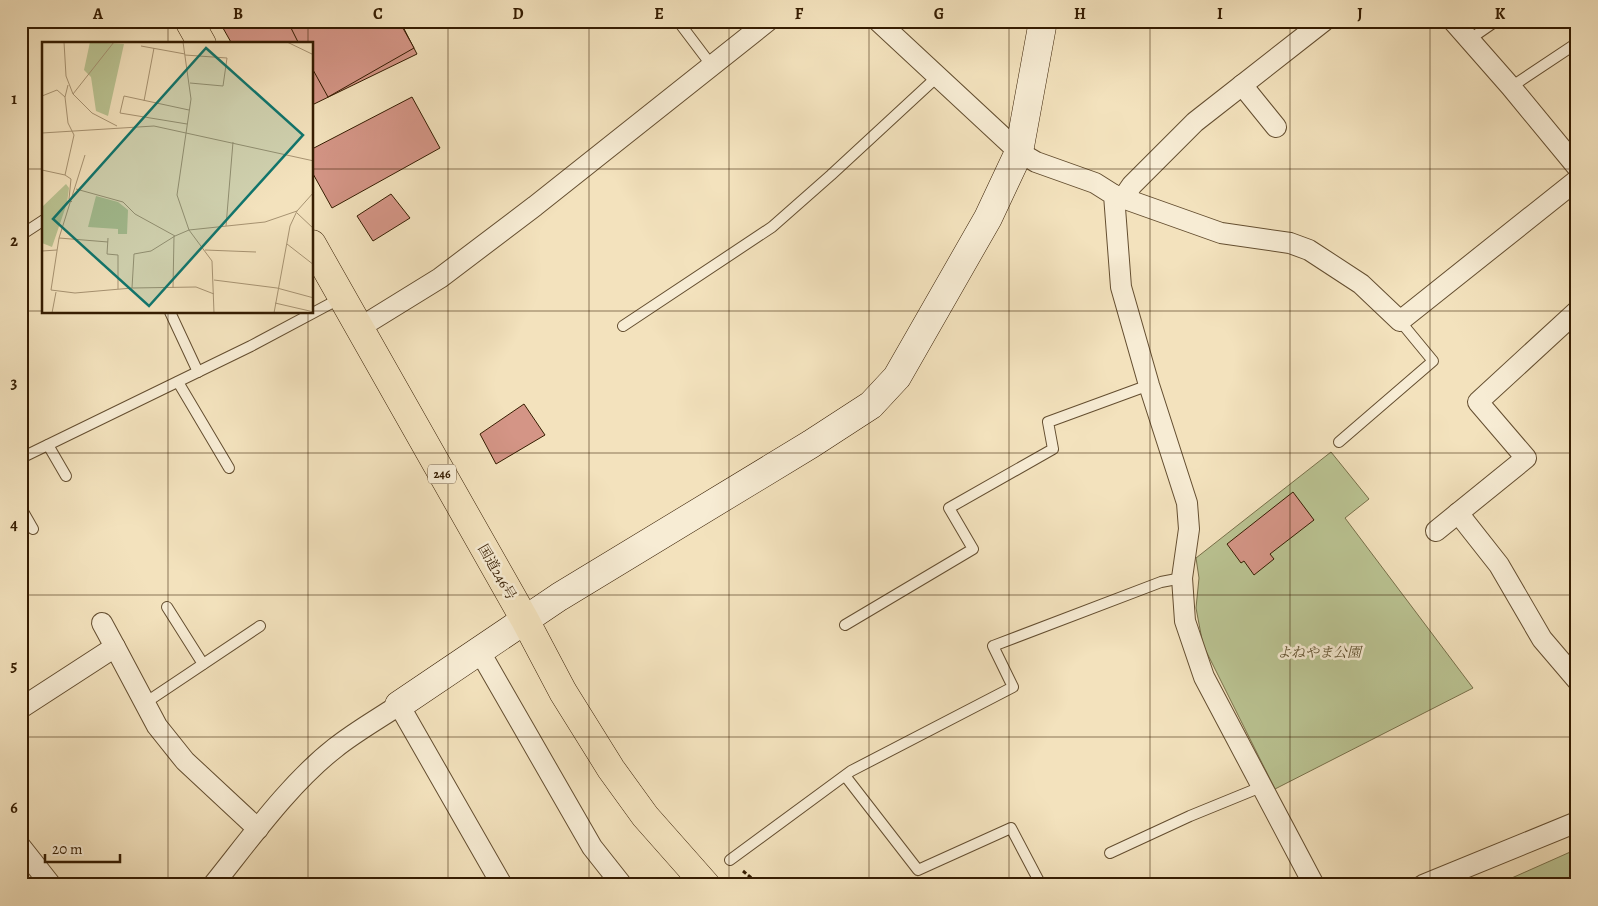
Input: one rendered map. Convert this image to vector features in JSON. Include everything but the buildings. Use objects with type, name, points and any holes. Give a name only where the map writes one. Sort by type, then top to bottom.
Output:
[{"type":"highway","points":[[190,21],[201,42]]},
{"type":"highway","name":"国道246号","points":[[314,248],[525,620],[563,692],[611,769],[645,816],[706,885]]},
{"type":"street","points":[[359,328],[440,278],[543,200],[768,21]]},
{"type":"street","points":[[878,21],[1020,152],[1036,162],[1095,183],[1119,196],[1221,233],[1290,244],[1309,250],[1361,284],[1400,321],[1576,169],[1511,87],[1453,21]]},
{"type":"street","points":[[213,885],[303,777],[335,748],[559,597],[811,444],[871,405],[897,377],[988,218],[1020,152],[1043,21]]},
{"type":"street","points":[[1119,196],[1195,122],[1324,21]]},
{"type":"street","points":[[1242,85],[1276,127]]},
{"type":"street","points":[[1119,196],[1121,287],[1149,385],[1187,503],[1189,529],[1182,578],[1185,621],[1204,677],[1314,885]]},
{"type":"street","points":[[1436,531],[1526,458],[1478,402],[1577,311]]},
{"type":"street","points":[[1458,513],[1499,565],[1542,639],[1577,680]]},
{"type":"street","points":[[102,622],[157,726],[184,761],[258,829]]},
{"type":"street","points":[[21,708],[115,647]]},
{"type":"street","points":[[480,652],[592,847],[622,885]]},
{"type":"street","points":[[399,705],[502,885]]},
{"type":"street","points":[[1423,885],[1577,822]]},
{"type":"street","points":[[21,847],[51,885]]},
{"type":"lane","points":[[678,21],[712,66]]},
{"type":"lane","points":[[1470,39],[1496,21]]},
{"type":"lane","points":[[1511,87],[1577,42]]},
{"type":"lane","points":[[622,326],[772,227],[831,175],[936,76]]},
{"type":"lane","points":[[21,235],[42,221]]},
{"type":"lane","points":[[314,312],[342,298]]},
{"type":"lane","points":[[171,314],[198,372]]},
{"type":"lane","points":[[21,458],[178,382],[311,314]]},
{"type":"lane","points":[[1339,442],[1433,361],[1400,321]]},
{"type":"lane","points":[[178,382],[229,468]]},
{"type":"lane","points":[[845,625],[973,549],[949,508],[1053,449],[1048,422],[1149,385]]},
{"type":"lane","points":[[48,445],[66,476]]},
{"type":"lane","points":[[21,508],[33,529]]},
{"type":"lane","points":[[730,860],[851,772],[1013,687],[993,646],[1161,582],[1182,578]]},
{"type":"lane","points":[[167,607],[203,664]]},
{"type":"lane","points":[[145,703],[260,626]]},
{"type":"lane","points":[[846,777],[918,870],[1011,828],[1040,885]]},
{"type":"lane","points":[[1110,853],[1190,816],[1261,787]]},
{"type":"green space","name":"よねやま公園","points":[[1331,452],[1369,499],[1345,518],[1473,688],[1275,789],[1203,645],[1196,608],[1199,578],[1196,558]]},
{"type":"green space","points":[[1577,849],[1577,885],[1496,885]]}]
